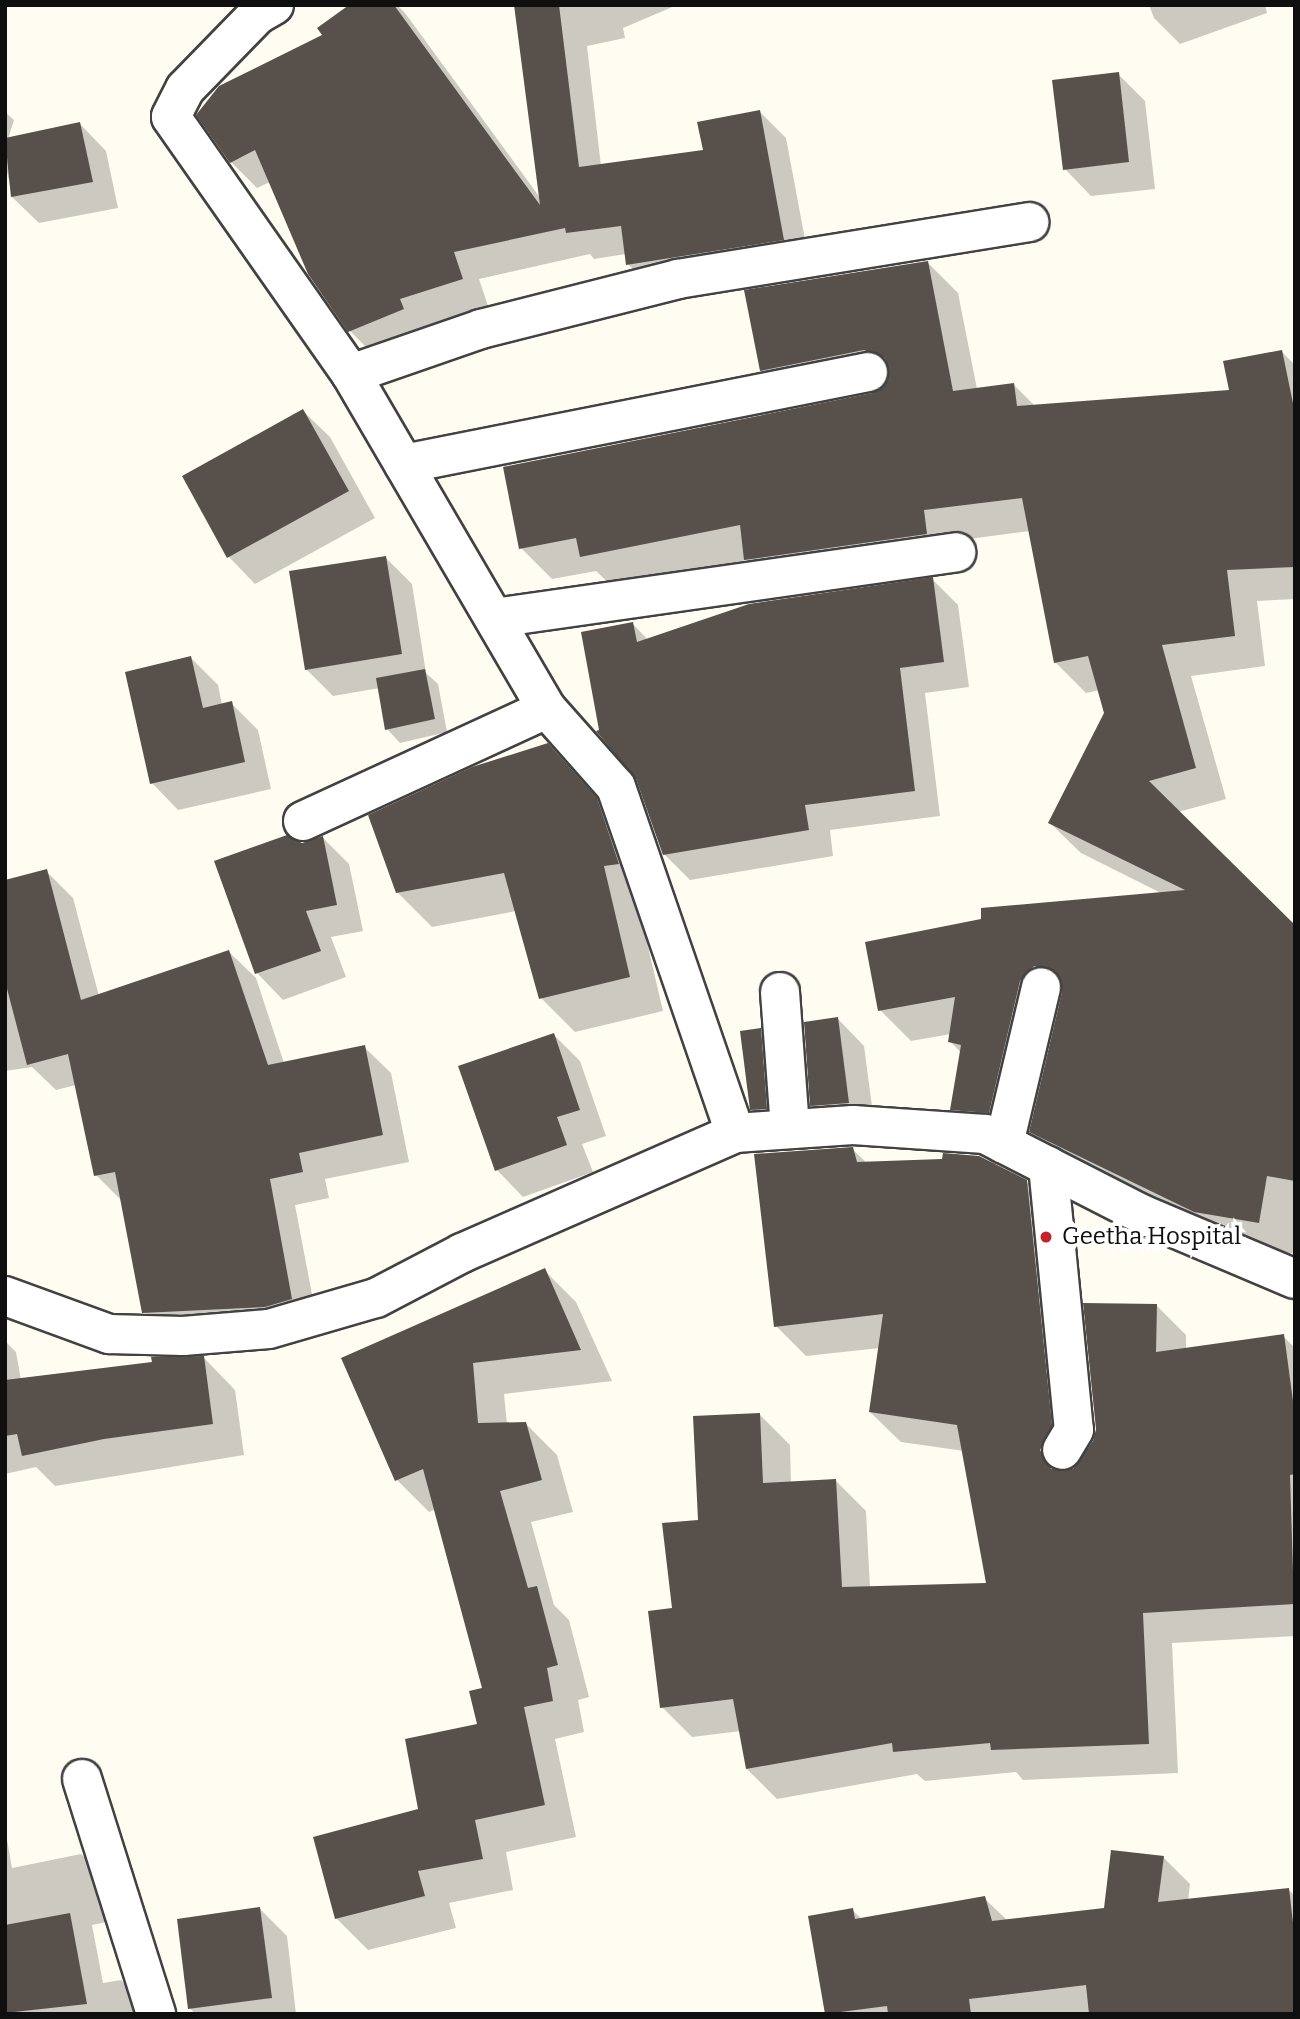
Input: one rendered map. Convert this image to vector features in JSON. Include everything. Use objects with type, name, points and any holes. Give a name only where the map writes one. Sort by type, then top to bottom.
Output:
[{"type":"street","points":[[274,5],[257,15],[185,89],[171,117],[351,374],[547,709],[616,787],[735,1133]]},
{"type":"street","points":[[351,374],[481,329],[678,279],[1029,222]]},
{"type":"street","points":[[404,464],[868,372]]},
{"type":"street","points":[[495,618],[957,552]]},
{"type":"street","points":[[303,821],[547,709]]},
{"type":"street","points":[[1004,1144],[1041,987]]},
{"type":"street","points":[[780,992],[790,1129]]},
{"type":"street","points":[[5,1296],[109,1334],[183,1336],[270,1329],[376,1298],[462,1252],[735,1133],[852,1125],[985,1134],[1141,1214],[1295,1279]]},
{"type":"street","points":[[1048,1166],[1074,1430],[1062,1450]]},
{"type":"street","points":[[82,1779],[156,2014]]},
{"type":"building","points":[[349,5],[394,5],[540,205],[514,5],[559,5],[579,167],[703,150],[697,122],[760,110],[784,240],[626,265],[621,226],[566,233],[565,228],[454,252],[463,279],[400,299],[404,309],[348,332],[308,274],[255,150],[230,163],[196,115],[219,86],[322,35],[317,28]]},
{"type":"building","points":[[1119,72],[1129,162],[1063,170],[1052,80]]},
{"type":"building","points":[[80,122],[93,182],[11,197],[5,138]]},
{"type":"building","points":[[928,261],[953,391],[1014,383],[1017,406],[1229,390],[1223,361],[1282,350],[1295,413],[1295,567],[1227,570],[1235,636],[1162,645],[1196,768],[1149,781],[1295,925],[1295,1181],[1267,1176],[1259,1223],[1194,1212],[1029,1132],[1062,992],[1055,971],[1034,966],[1020,981],[989,1113],[950,1110],[961,1045],[948,1042],[955,997],[878,1011],[865,942],[981,919],[981,908],[1185,890],[1048,823],[1104,713],[1088,656],[1054,663],[1022,498],[924,510],[927,534],[744,560],[740,525],[580,557],[576,538],[519,549],[503,467],[872,393],[888,380],[885,358],[864,350],[760,371],[744,290]]},
{"type":"building","points":[[303,409],[349,491],[227,558],[182,476]]},
{"type":"building","points":[[386,556],[402,654],[305,670],[289,571]]},
{"type":"building","points":[[933,577],[944,662],[900,668],[915,791],[805,805],[809,830],[663,855],[636,779],[596,731],[599,730],[581,632],[633,622],[637,642],[749,604]]},
{"type":"building","points":[[191,656],[203,708],[232,701],[245,762],[150,784],[125,672]]},
{"type":"building","points":[[425,669],[435,719],[385,730],[376,678]]},
{"type":"building","points":[[548,743],[597,798],[619,864],[604,866],[630,977],[539,999],[504,873],[396,893],[368,815],[472,767]]},
{"type":"building","points":[[287,835],[302,843],[323,836],[337,905],[306,911],[321,951],[255,974],[214,861]]},
{"type":"building","points":[[47,869],[81,1000],[229,950],[268,1065],[365,1045],[383,1135],[299,1153],[303,1172],[270,1179],[292,1299],[265,1307],[142,1313],[115,1172],[94,1176],[68,1054],[27,1065],[5,981],[5,880]]},
{"type":"building","points":[[838,1017],[849,1103],[810,1106],[804,1022]]},
{"type":"building","points":[[761,1028],[767,1109],[750,1110],[740,1031]]},
{"type":"building","points":[[554,1033],[580,1110],[557,1117],[567,1145],[495,1171],[458,1066]]},
{"type":"building","points":[[853,1147],[857,1162],[942,1159],[943,1153],[979,1156],[1027,1180],[1052,1425],[1040,1450],[1051,1469],[1073,1469],[1093,1441],[1096,1429],[1083,1303],[1157,1304],[1156,1352],[1284,1334],[1295,1416],[1295,1474],[1290,1475],[1294,1604],[1143,1613],[1149,1744],[991,1750],[990,1743],[893,1752],[892,1743],[746,1769],[733,1699],[660,1708],[648,1611],[672,1608],[662,1523],[698,1520],[693,1416],[760,1413],[763,1483],[836,1479],[842,1587],[986,1583],[957,1425],[869,1412],[883,1314],[774,1327],[754,1154]]},
{"type":"building","points":[[545,1268],[581,1350],[473,1363],[478,1423],[526,1422],[542,1480],[500,1491],[528,1588],[537,1586],[558,1665],[547,1668],[553,1701],[524,1707],[545,1805],[475,1820],[483,1859],[418,1871],[425,1896],[335,1919],[313,1837],[418,1809],[405,1739],[477,1724],[469,1691],[482,1688],[423,1469],[395,1481],[341,1358]]},
{"type":"building","points":[[204,1356],[213,1424],[104,1439],[22,1456],[17,1434],[5,1436],[5,1380],[152,1362],[151,1357]]},
{"type":"building","points":[[1111,1850],[1164,1856],[1158,1902],[1289,1888],[1295,1940],[1295,2014],[1089,2014],[1086,1985],[969,1999],[971,2014],[888,2014],[887,2006],[825,2014],[808,1916],[853,1908],[855,1919],[985,1896],[992,1921],[1104,1908]]},
{"type":"building","points":[[260,1907],[272,1998],[188,2009],[177,1919]]},
{"type":"building","points":[[70,1913],[87,2004],[5,2013],[5,1925]]},
{"type":"place","name":"Geetha Hospital","points":[[1046,1237]]}]
